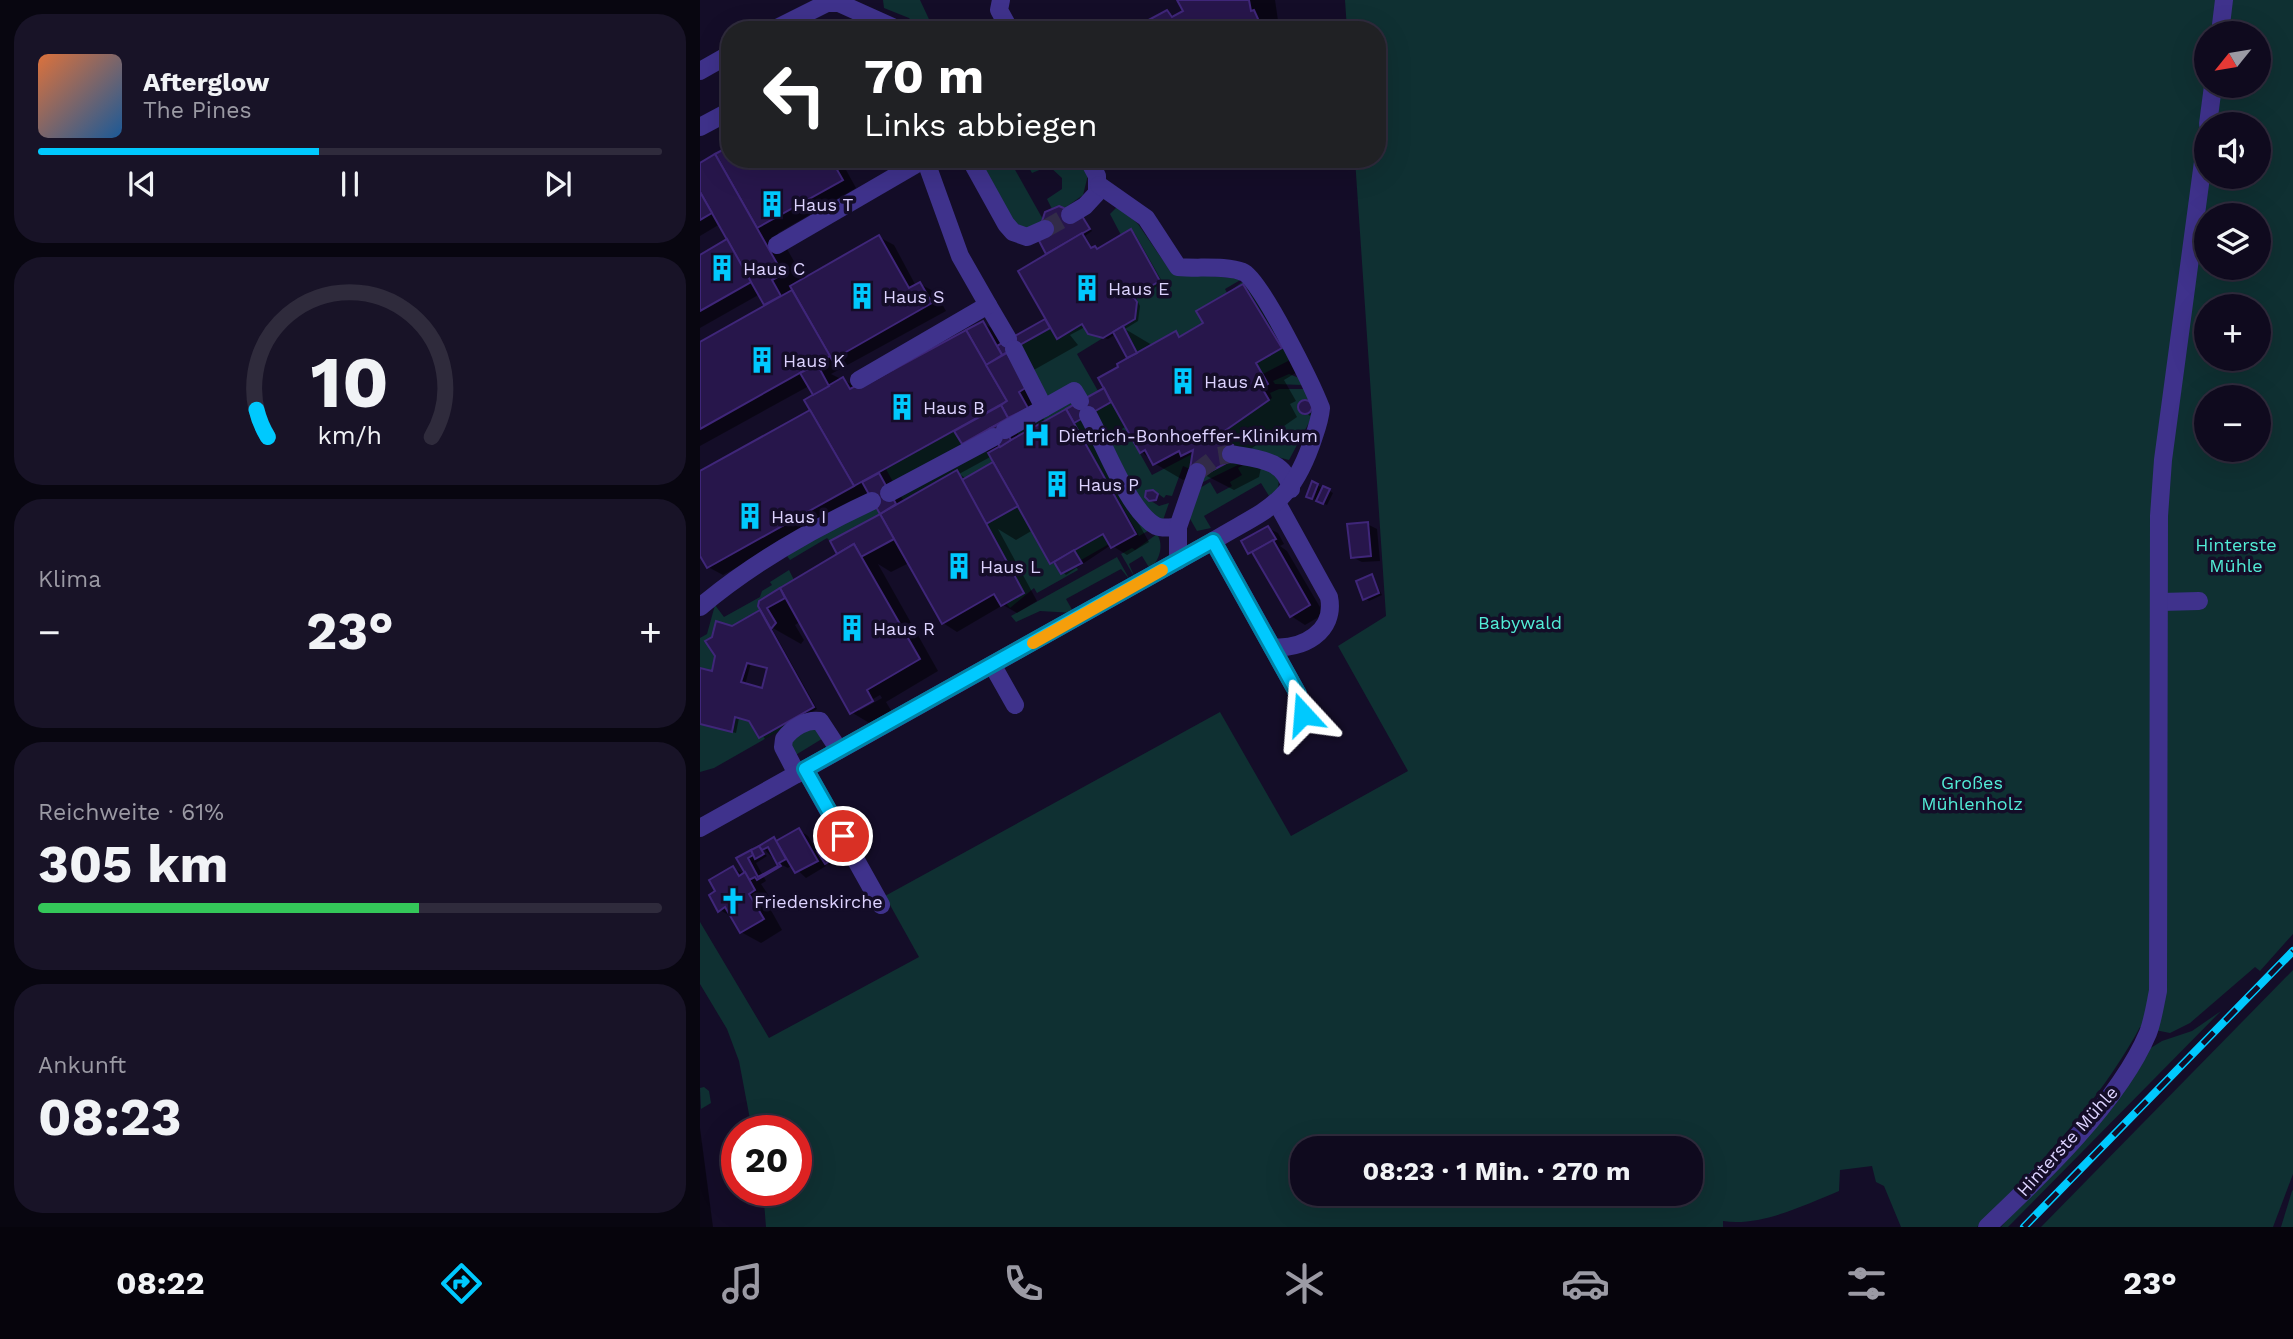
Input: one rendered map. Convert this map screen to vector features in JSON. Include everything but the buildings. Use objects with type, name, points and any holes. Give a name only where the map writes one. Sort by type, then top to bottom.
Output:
[{"type":"street","points":[[1001,0],[999,10],[1005,21]]},
{"type":"street","points":[[2221,21],[2224,0]]},
{"type":"street","points":[[791,21],[827,3],[839,3],[877,21]]},
{"type":"street","points":[[700,71],[721,59]]},
{"type":"street","points":[[700,127],[721,116]]},
{"type":"street","points":[[777,245],[910,168]]},
{"type":"street","points":[[928,168],[960,256],[1044,408]]},
{"type":"street","points":[[975,168],[1013,232],[1027,237],[1045,229]]},
{"type":"street","points":[[700,828],[1213,541],[1277,503],[1291,489],[1300,474],[1321,408],[1296,355],[1252,278],[1237,270],[1178,267],[1146,218],[1099,185],[1092,168]]},
{"type":"street","points":[[1070,215],[1093,200],[1099,185]]},
{"type":"street","name":"Hinterste Mühle","points":[[1987,1227],[2096,1113],[2126,1074],[2151,1024],[2158,991],[2161,602],[2159,516],[2163,460],[2199,189]]},
{"type":"street","points":[[859,380],[988,305]]},
{"type":"street","points":[[889,493],[1074,391],[1127,494],[1139,511],[1153,524],[1178,527]]},
{"type":"street","points":[[1231,454],[1274,463],[1288,476],[1291,489]]},
{"type":"street","points":[[1178,561],[1178,527],[1198,472]]},
{"type":"street","points":[[700,607],[753,568],[842,515],[872,501]]},
{"type":"street","points":[[1272,647],[1299,645],[1321,632],[1328,621],[1331,608],[1329,597],[1277,503]]},
{"type":"street","points":[[1213,541],[1298,694],[1303,714]]},
{"type":"street","points":[[2161,602],[2199,601]]},
{"type":"street","points":[[992,666],[1015,705]]},
{"type":"street","points":[[839,751],[820,721],[798,726],[784,739],[783,747],[801,771],[881,905]]},
{"type":"green space","points":[[883,0],[920,0],[930,21],[912,21],[884,8]]},
{"type":"green space","name":"Großes Mühlenholz","points":[[1345,0],[2293,0],[2293,934],[2260,971],[2255,967],[2190,1023],[2170,1033],[2140,1027],[2106,1082],[2080,1116],[2009,1198],[1977,1227],[1901,1227],[1884,1186],[1876,1182],[1872,1166],[1840,1170],[1839,1191],[1767,1218],[1723,1221],[1723,1227],[766,1227],[764,1206],[812,1206],[812,1115],[749,1115],[739,1061],[727,1029],[700,984],[700,922],[769,1038],[919,957],[885,896],[1220,712],[1291,836],[1408,771],[1338,646],[1386,616],[1356,168],[1386,168],[1386,21],[1346,21]]},
{"type":"green space","points":[[980,168],[1014,168],[1045,223],[1029,229],[1015,226]]},
{"type":"green space","points":[[1029,168],[1044,168],[1032,173]]},
{"type":"green space","points":[[1051,168],[1084,168],[1088,175],[1083,195],[1055,215],[1047,199],[1062,189],[1062,178]]},
{"type":"green space","points":[[1118,206],[1138,224],[1171,272],[1242,279],[1225,289],[1227,293],[1197,311],[1203,323],[1179,337],[1175,331],[1137,353],[1123,326],[1137,302],[1121,235],[1110,214]]},
{"type":"green space","points":[[1242,282],[1246,283],[1290,360],[1263,374],[1256,363],[1281,348],[1244,284],[1229,292]]},
{"type":"green space","points":[[1082,324],[1088,334],[1103,338],[1077,354],[1098,391],[1019,436],[1012,422],[1043,399],[1017,347],[1050,328],[1057,339]]},
{"type":"green space","points":[[1289,374],[1299,378],[1302,385],[1275,384],[1273,381]]},
{"type":"green space","points":[[1279,389],[1306,389],[1309,402],[1300,402],[1298,410],[1305,415],[1312,407],[1313,415],[1289,460],[1218,441],[1216,437],[1272,398],[1270,393]]},
{"type":"green space","points":[[1111,402],[1152,475],[1194,453],[1190,469],[1183,466],[1172,496],[1166,495],[1164,498],[1153,490],[1146,492],[1145,497],[1159,506],[1169,503],[1162,523],[1139,536],[1074,423]]},
{"type":"green space","points":[[954,431],[962,444],[978,435],[993,462],[962,480],[956,471],[903,500],[886,469]]},
{"type":"green space","points":[[1230,461],[1242,463],[1201,483],[1204,475]]},
{"type":"green space","points":[[1245,464],[1271,469],[1279,479],[1278,489],[1269,496],[1261,483],[1204,516],[1211,528],[1197,531],[1189,517],[1200,488],[1210,482],[1217,494],[1232,486],[1230,482],[1242,475],[1238,468]]},
{"type":"green space","points":[[1018,506],[1061,574],[1076,566],[1078,570],[1037,593],[1034,588],[1010,608],[1006,603],[1023,593],[986,524]]},
{"type":"green space","points":[[876,507],[880,514],[830,541],[827,538],[790,560],[787,556],[820,533]]},
{"type":"green space","points":[[1103,534],[1109,544],[1081,560],[1074,550]]},
{"type":"green space","points":[[1157,534],[1160,548],[1150,569],[1142,556],[1129,564],[1135,578],[1121,554],[1132,548],[1135,550]]},
{"type":"green space","points":[[1117,557],[1130,580],[1121,569],[1066,599],[1074,613],[1040,611],[1016,622],[1011,616]]},
{"type":"green space","points":[[789,570],[794,580],[760,601],[760,610],[732,626],[716,622],[712,637],[705,641],[715,656],[712,671],[700,668],[700,638],[707,634],[715,605],[724,617],[760,597],[762,591],[772,585],[770,582]]},
{"type":"green space","points":[[735,717],[749,721],[759,738],[789,721],[791,724],[714,768],[700,772],[700,724],[732,732]]},
{"type":"green space","points":[[811,726],[825,737],[794,756],[789,739]]},
{"type":"green space","points":[[2293,970],[2293,1174],[2273,1227],[2041,1227]]},
{"type":"green space","points":[[2221,1011],[2008,1227],[2001,1227],[2149,1049],[2162,1041],[2192,1031]]},
{"type":"green space","points":[[704,1087],[709,1091],[711,1103],[701,1109],[700,1088]]},
{"type":"green space","points":[[2292,1191],[2293,1227],[2281,1227]]},
{"type":"tunnel","points":[[1045,229],[1070,215]]},
{"type":"tunnel","points":[[1197,472],[1218,456],[1231,454]]},
{"type":"railway","points":[[2024,1227],[2293,951]]},
{"type":"slow traffic","points":[[1033,643],[1162,570]]},
{"type":"place","name":"Haus T","points":[[772,204]]},
{"type":"place","name":"Haus C","points":[[722,268]]},
{"type":"place","name":"Haus E","points":[[1087,288]]},
{"type":"place","name":"Haus S","points":[[862,296]]},
{"type":"place","name":"Haus K","points":[[762,360]]},
{"type":"place","name":"Haus A","points":[[1183,381]]},
{"type":"place","name":"Haus B","points":[[902,407]]},
{"type":"place","name":"Dietrich-Bonhoeffer-Klinikum","points":[[1037,435]]},
{"type":"place","name":"Haus P","points":[[1057,484]]},
{"type":"place","name":"Haus I","points":[[750,516]]},
{"type":"place","name":"Haus L","points":[[959,566]]},
{"type":"place","name":"Haus R","points":[[852,628]]},
{"type":"place","name":"Friedenskirche","points":[[733,901]]},
{"type":"route","points":[[843,836],[805,769],[1213,541],[1298,694],[1303,714]]},
{"type":"park label","name":"Babywald","points":[[1520,622]]}]
